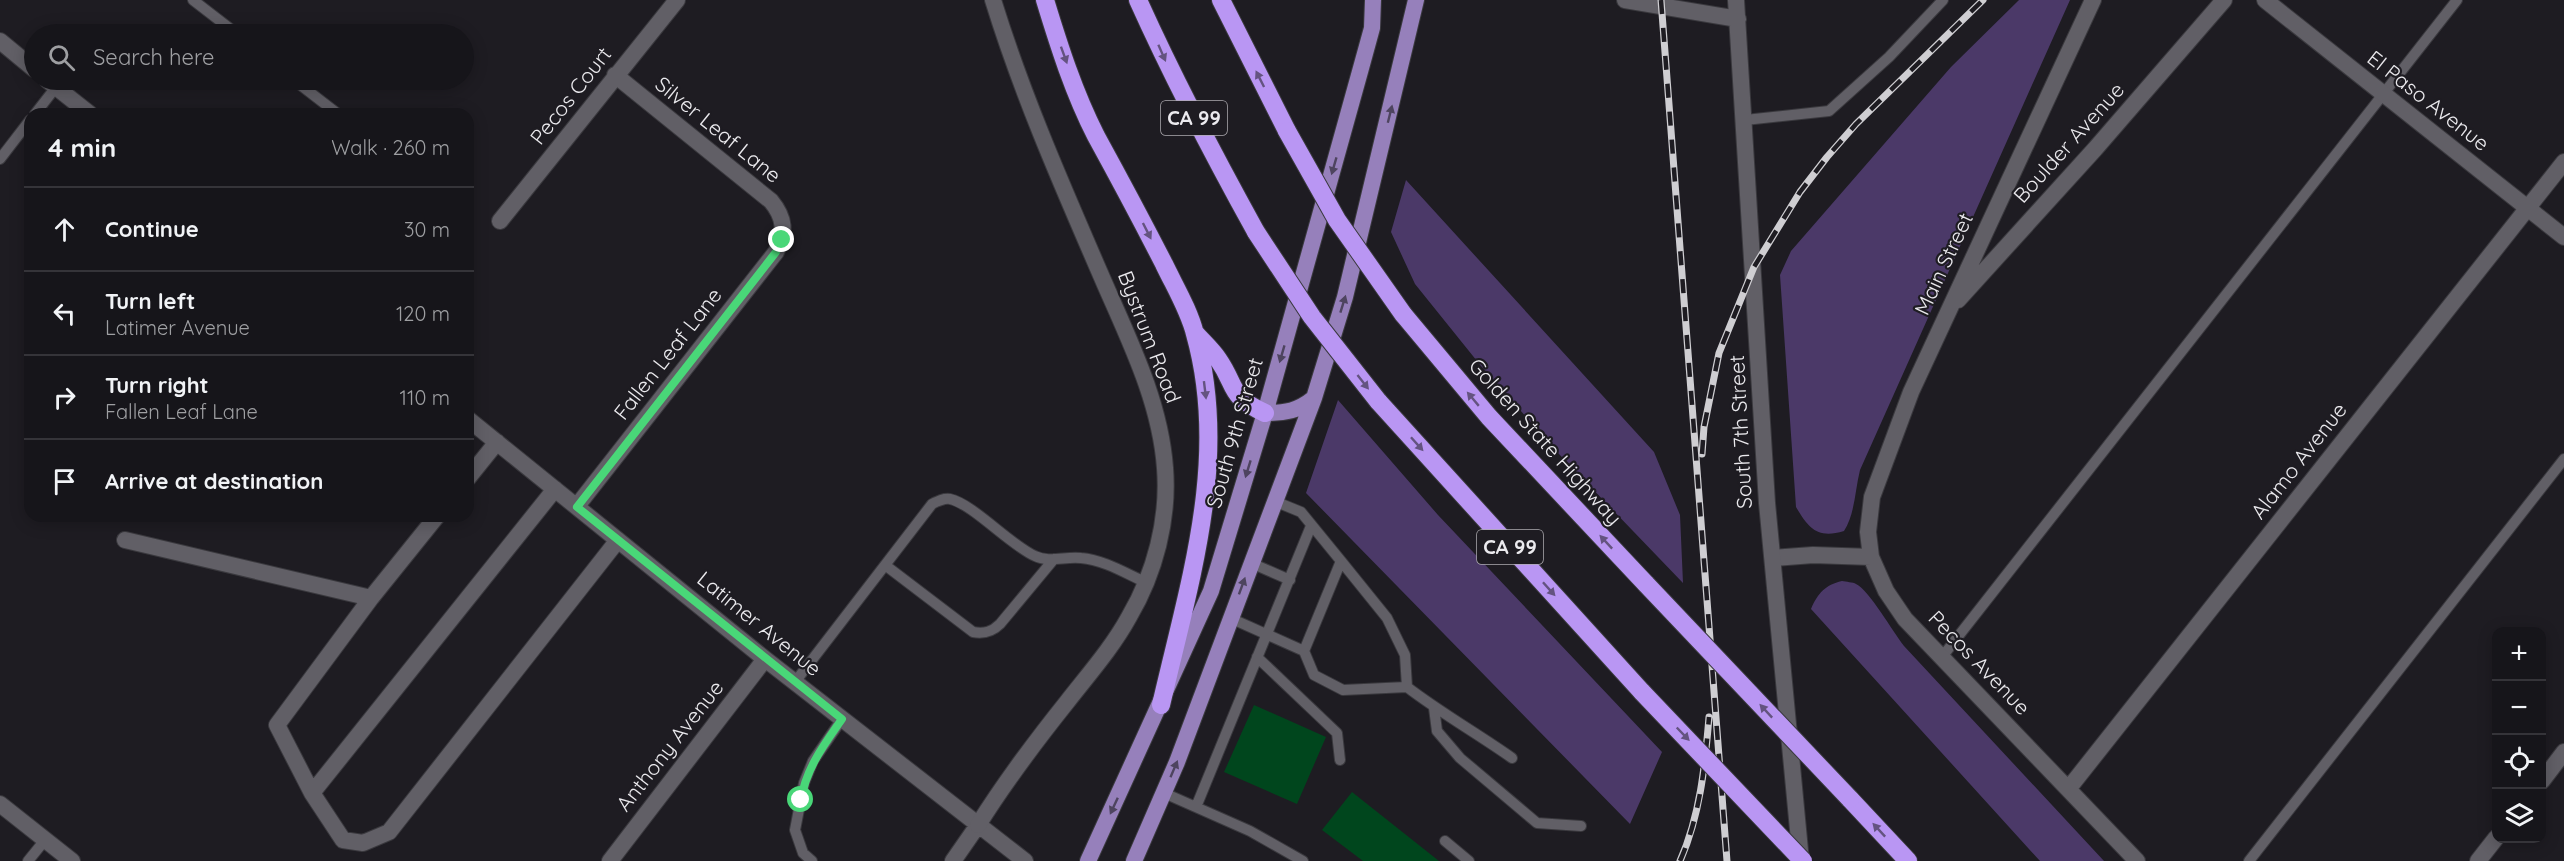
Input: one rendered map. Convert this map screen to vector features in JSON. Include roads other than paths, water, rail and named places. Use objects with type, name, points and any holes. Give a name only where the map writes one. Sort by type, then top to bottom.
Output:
[{"type":"highway","points":[[1045,0],[1078,94],[1095,133],[1177,290],[1195,333],[1202,363],[1210,432],[1204,515],[1161,705]]},
{"type":"highway","name":"CA 99","points":[[1138,0],[1198,127],[1256,232],[1312,317],[1378,401],[1642,692],[1802,861]]},
{"type":"highway","name":"Golden State Highway","points":[[1221,0],[1287,131],[1337,220],[1403,314],[1489,417],[1908,861]]},
{"type":"highway","points":[[1195,333],[1219,360],[1234,392],[1247,404],[1265,413]]},
{"type":"main road","name":"South 9th Street","points":[[1089,861],[1211,591],[1265,413],[1372,28],[1373,0]]},
{"type":"main road","points":[[1372,28],[1386,0]]},
{"type":"main road","points":[[1134,861],[1164,793],[1314,398],[1348,286],[1416,0]]},
{"type":"main road","points":[[1265,413],[1283,413],[1300,409],[1314,398]]},
{"type":"street","name":"Pecos Court","points":[[501,221],[677,0]]},
{"type":"street","name":"Bystrum Road","points":[[953,861],[1016,767],[1130,617],[1158,548],[1165,507],[1165,468],[1148,386],[1038,128],[1010,55],[993,0]]},
{"type":"street","points":[[1625,0],[1738,19]]},
{"type":"street","name":"South 7th Street","points":[[1736,0],[1767,503],[1802,861]]},
{"type":"street","name":"Main Street","points":[[1871,557],[1868,532],[1872,497],[1911,392],[2093,0]]},
{"type":"street","name":"Boulder Avenue","points":[[1946,314],[2095,149],[2224,0]]},
{"type":"street","name":"El Paso Avenue","points":[[2265,0],[2564,237]]},
{"type":"street","points":[[0,41],[24,61]]},
{"type":"street","name":"Silver Leaf Lane","points":[[615,75],[771,201],[780,213],[784,226]]},
{"type":"street","points":[[61,90],[83,108]]},
{"type":"street","name":"Alamo Avenue","points":[[2070,788],[2564,162]]},
{"type":"street","name":"Fallen Leaf Lane","points":[[577,507],[776,252],[782,240],[784,226]]},
{"type":"street","name":"Latimer Avenue","points":[[474,424],[765,659],[1025,861]]},
{"type":"street","points":[[474,471],[497,442]]},
{"type":"street","points":[[312,793],[555,489]]},
{"type":"street","points":[[432,522],[371,598],[277,725],[312,793],[343,840],[363,843],[389,832],[618,540]]},
{"type":"street","points":[[125,540],[371,598]]},
{"type":"street","points":[[1773,558],[1814,555],[1871,557]]},
{"type":"street","name":"Pecos Avenue","points":[[1871,557],[1886,591],[1905,619],[2070,788],[2137,861]]},
{"type":"street","name":"Anthony Avenue","points":[[610,861],[765,659]]},
{"type":"street","points":[[2546,775],[2564,752]]},
{"type":"street","points":[[0,804],[72,861]]},
{"type":"street","points":[[2478,861],[2492,843]]},
{"type":"lane","points":[[193,0],[224,24]]},
{"type":"lane","points":[[1745,120],[1829,111],[1889,57],[1943,0]]},
{"type":"lane","points":[[1942,657],[2457,0]]},
{"type":"lane","points":[[38,108],[48,90]]},
{"type":"lane","points":[[307,90],[330,108]]},
{"type":"lane","points":[[0,159],[24,128]]},
{"type":"lane","points":[[2249,861],[2564,459]]},
{"type":"lane","points":[[795,681],[933,504],[944,499],[952,500],[967,508],[1035,557],[1082,558],[1104,563],[1145,582]]},
{"type":"lane","points":[[1274,501],[1301,512],[1387,618],[1405,655],[1407,687]]},
{"type":"lane","points":[[1196,807],[1311,526]]},
{"type":"lane","points":[[885,565],[973,632],[982,634],[994,630],[1000,624],[1054,559]]},
{"type":"lane","points":[[1304,651],[1341,561]]},
{"type":"lane","points":[[1251,563],[1290,580]]},
{"type":"lane","points":[[1230,618],[1304,651],[1314,675],[1344,690],[1407,687],[1434,708],[1461,722],[1512,758]]},
{"type":"lane","points":[[1257,657],[1337,733],[1340,760]]},
{"type":"lane","points":[[1434,708],[1437,731],[1460,758],[1537,823],[1581,826]]},
{"type":"lane","points":[[812,861],[803,854],[795,830],[804,783],[817,755],[842,719]]},
{"type":"lane","points":[[1164,793],[1250,831],[1303,861]]},
{"type":"lane","points":[[28,861],[45,840]]},
{"type":"lane","points":[[1445,841],[1469,861]]},
{"type":"railway","points":[[1661,0],[1727,861]]},
{"type":"railway","points":[[1702,454],[1704,427],[1719,353],[1754,267],[1800,192],[1856,124],[1983,0]]},
{"type":"railway","points":[[1680,861],[1697,809],[1709,717]]}]
